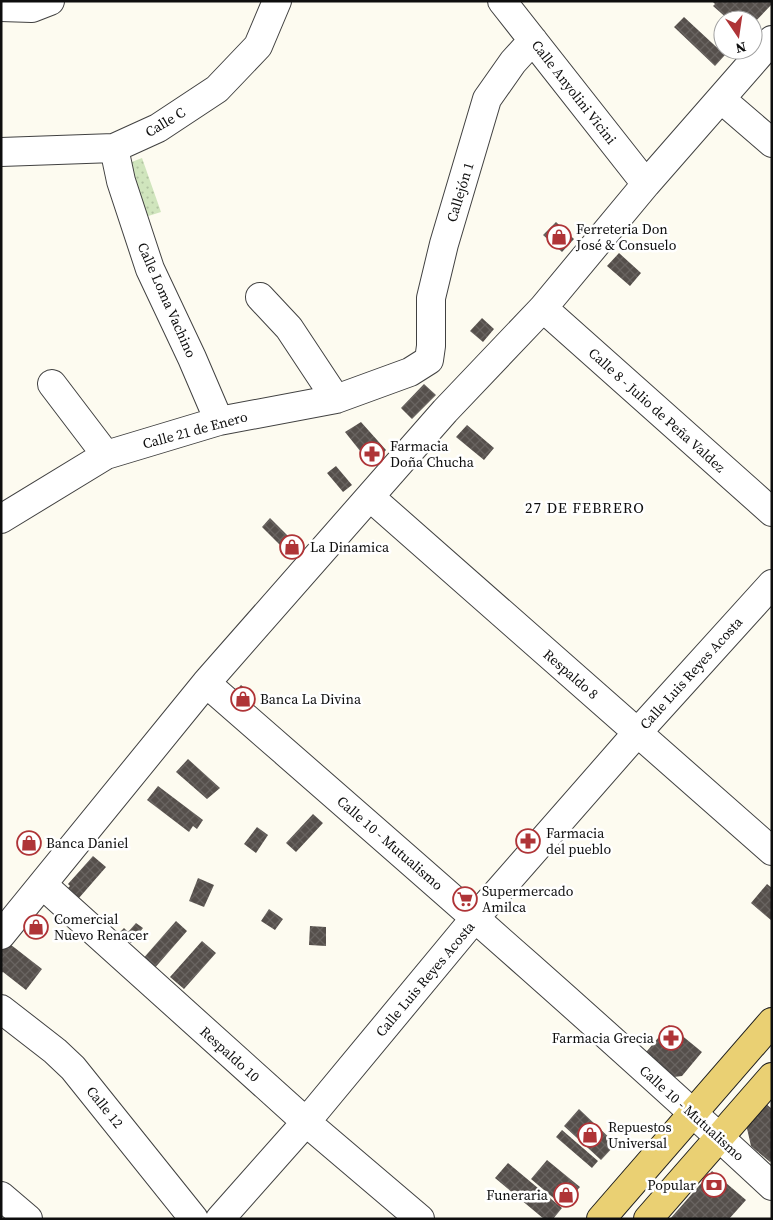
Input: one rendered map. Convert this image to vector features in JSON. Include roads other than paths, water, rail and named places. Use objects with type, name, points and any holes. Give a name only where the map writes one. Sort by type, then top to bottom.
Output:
[{"type":"main road","points":[[601,1219],[772,1022]]},
{"type":"main road","points":[[648,1219],[772,1078]]},
{"type":"street","points":[[1,7],[32,8],[50,1]]},
{"type":"street","name":"Calle C","points":[[1,152],[114,148],[158,128],[217,89],[258,46],[277,1]]},
{"type":"street","name":"Calle Anyolini Vicini","points":[[502,1],[646,184]]},
{"type":"street","name":"Callejón 1","points":[[429,360],[431,346],[431,298],[444,244],[488,99],[513,62],[533,40]]},
{"type":"street","points":[[1,935],[43,886],[206,683],[445,411],[543,308],[646,184],[772,40]]},
{"type":"street","points":[[721,99],[772,143]]},
{"type":"street","name":"Calle Loma Vachino","points":[[114,148],[121,181],[150,268],[219,421]]},
{"type":"street","points":[[260,297],[289,328],[336,399]]},
{"type":"street","name":"Calle 8 - Julio de Peña Valdez","points":[[543,308],[772,512]]},
{"type":"street","name":"Calle 21 de Enero","points":[[1,519],[106,455],[219,421],[336,399],[410,372],[429,360]]},
{"type":"street","points":[[52,384],[106,455]]},
{"type":"street","name":"Respaldo 8","points":[[370,497],[772,851]]},
{"type":"street","name":"Calle Luis Reyes Acosta","points":[[220,1219],[306,1122],[475,918],[637,733],[772,584]]},
{"type":"street","name":"Calle 10 - Mutualismo","points":[[206,683],[475,918],[772,1186]]},
{"type":"street","name":"Respaldo 10","points":[[43,886],[306,1122],[420,1219]]},
{"type":"street","name":"Calle 12","points":[[1,1009],[55,1051],[73,1068],[194,1219]]},
{"type":"street","points":[[1,1196],[28,1219]]},
{"type":"place","name":"Ferreteria Don José & Consuelo","points":[[559,237]]},
{"type":"place","name":"Farmacia Doña Chucha","points":[[372,454]]},
{"type":"place","name":"La Dinamica","points":[[292,547]]},
{"type":"place","name":"Banca La Divina","points":[[243,699]]},
{"type":"place","name":"Farmacia del pueblo","points":[[528,841]]},
{"type":"place","name":"Banca Daniel","points":[[29,843]]},
{"type":"place","name":"Supermercado Amilca","points":[[465,899]]},
{"type":"place","name":"Comercial Nuevo Renacer","points":[[36,927]]},
{"type":"place","name":"Farmacia Grecia","points":[[671,1038]]},
{"type":"place","name":"Repuestos Universal","points":[[590,1135]]},
{"type":"place","name":"Popular","points":[[714,1185]]},
{"type":"place","name":"Funeraria","points":[[566,1195]]},
{"type":"district","name":"27 DE FEBRERO","points":[[585,507]]}]
